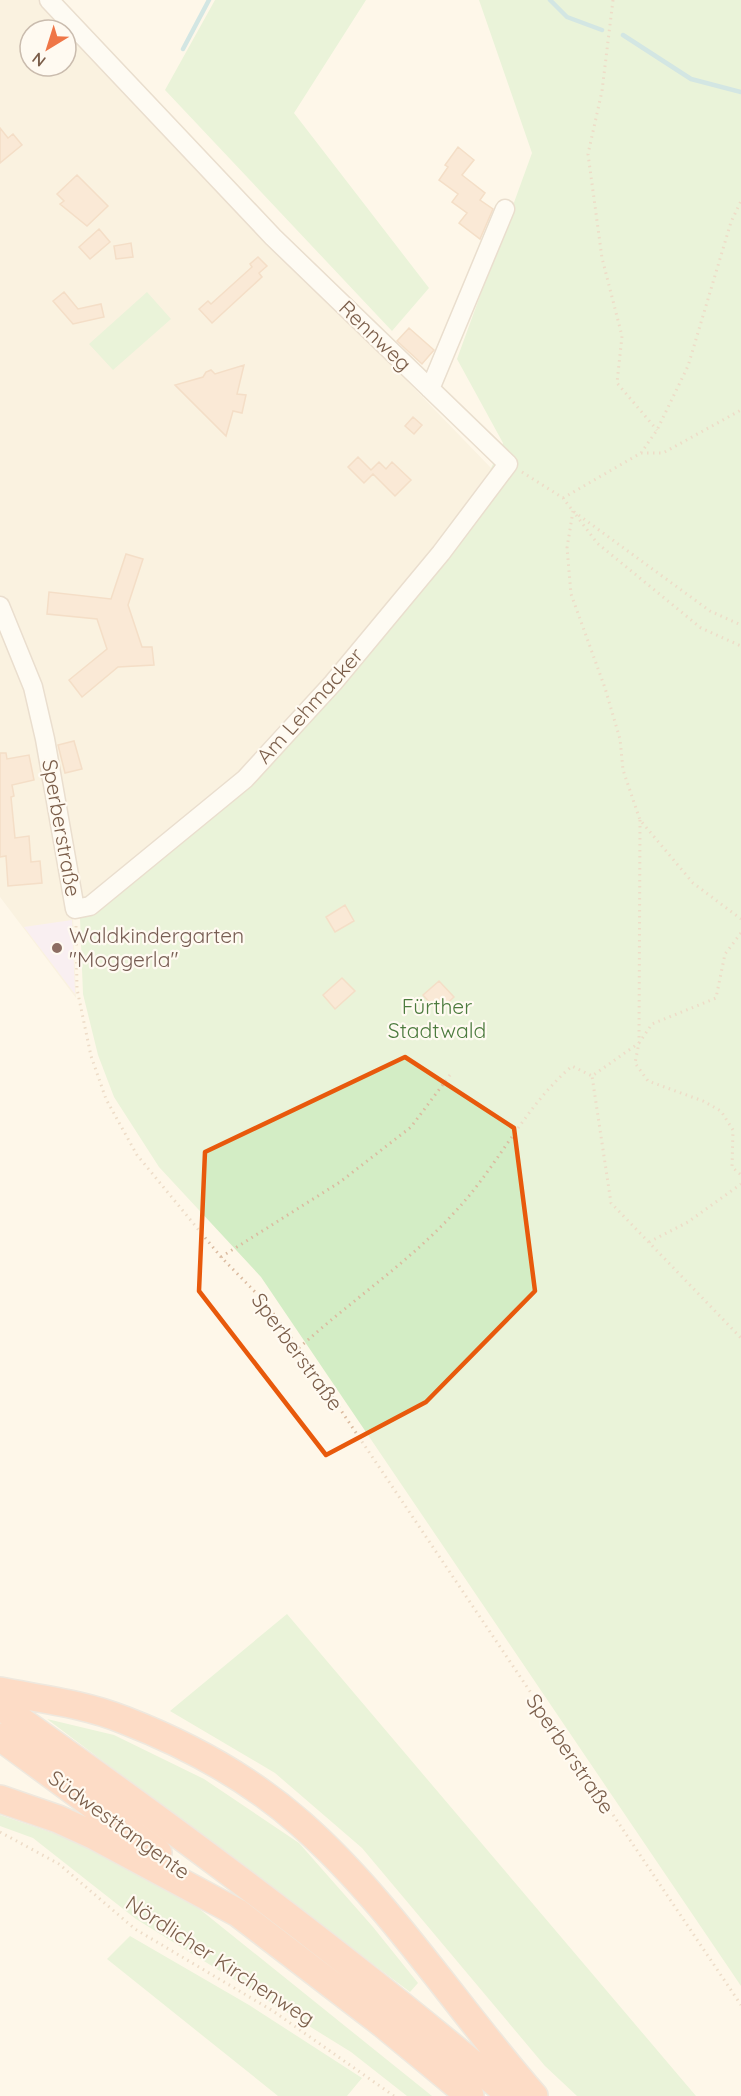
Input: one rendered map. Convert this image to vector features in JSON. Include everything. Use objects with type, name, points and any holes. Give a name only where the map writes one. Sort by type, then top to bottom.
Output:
[{"type":"highway","points":[[0,1691],[66,1703],[122,1719],[182,1746],[248,1785],[299,1822],[360,1884],[534,2096]]},
{"type":"highway","name":"Südwesttangente","points":[[0,1706],[219,1865],[396,2001],[511,2096]]},
{"type":"highway","name":"Südwesttangente","points":[[0,1737],[238,1912]]},
{"type":"highway","points":[[0,1799],[58,1818],[238,1912],[383,2024],[470,2096]]},
{"type":"street","name":"Rennweg","points":[[49,0],[273,237],[508,464]]},
{"type":"street","points":[[429,389],[505,209]]},
{"type":"street","name":"Am Lehmacker","points":[[75,909],[90,906],[245,778],[348,666],[441,553],[508,464]]},
{"type":"street","name":"Sperberstraße","points":[[0,606],[33,687],[75,909]]},
{"type":"path","points":[[613,0],[602,91],[588,154],[602,258],[622,336],[617,382],[657,430]]},
{"type":"path","points":[[563,498],[641,453],[657,430],[688,366],[731,222],[741,201]]},
{"type":"path","points":[[641,453],[663,453],[741,410]]},
{"type":"path","points":[[508,464],[563,498],[597,543],[701,628],[741,646]]},
{"type":"path","points":[[573,511],[710,611],[741,625]]},
{"type":"path","points":[[573,511],[567,548],[571,594],[605,688],[620,739],[623,770],[640,820],[639,1043],[635,1063],[648,1081],[703,1101],[721,1111],[733,1130],[732,1167],[741,1175]]},
{"type":"path","points":[[640,820],[693,884],[741,919]]},
{"type":"path","name":"Sperberstraße","points":[[75,909],[77,989],[91,1056],[106,1099],[137,1155],[221,1257],[263,1300],[299,1348],[741,2005]]},
{"type":"path","points":[[592,1076],[639,1043],[652,1023],[716,998],[724,954],[741,933]]},
{"type":"path","points":[[299,1348],[339,1311],[425,1243],[454,1214],[482,1182],[549,1086],[572,1066],[592,1076]]},
{"type":"path","points":[[221,1257],[340,1182],[411,1127],[450,1075]]},
{"type":"path","points":[[592,1076],[611,1203],[741,1338]]},
{"type":"path","points":[[649,1242],[688,1222],[741,1184]]},
{"type":"path","name":"Nördlicher Kirchenweg","points":[[0,1832],[58,1864],[135,1929],[273,2011],[394,2096]]},
{"type":"highlighted area","points":[[405,1057],[514,1128],[535,1291],[426,1402],[326,1455],[199,1291],[205,1152]]},
{"type":"shaded area","points":[[0,0],[39,0],[56,18],[18,18],[18,78],[78,78],[78,40],[492,469],[435,549],[226,791],[73,915],[76,998],[0,897]]},
{"type":"shaded area","name":"Waldkindergarten \"Moggerla\"","points":[[72,920],[74,969],[75,994],[24,927]]},
{"type":"green space","points":[[215,0],[366,0],[294,113],[429,288],[392,331],[165,90]]},
{"type":"green space","name":"Fürther Stadtwald","points":[[479,0],[741,0],[741,1986],[261,1277],[159,1167],[114,1097],[98,1055],[83,994],[80,918],[266,764],[449,557],[503,443],[457,359],[532,153]]},
{"type":"green space","points":[[147,292],[171,319],[113,370],[89,344]]},
{"type":"green space","points":[[287,1614],[696,2096],[577,2096],[545,2066],[362,1848],[275,1773],[170,1711]]},
{"type":"green space","points":[[47,1719],[114,1735],[204,1779],[299,1843],[373,1927],[418,1983],[410,1992]]},
{"type":"green space","points":[[0,1815],[89,1845],[192,1903],[432,2096],[407,2096],[351,2052],[136,1919],[33,1838],[0,1826]]},
{"type":"green space","points":[[130,1936],[249,2005],[362,2078],[347,2096],[278,2096],[107,1959]]},
{"type":"building","points":[[0,128],[8,138],[13,134],[22,145],[0,163]]},
{"type":"building","points":[[458,147],[474,160],[462,175],[485,193],[480,200],[493,209],[480,239],[459,223],[467,213],[452,202],[458,194],[439,180],[448,167],[445,165]]},
{"type":"building","points":[[77,175],[108,206],[87,226],[60,204],[64,201],[57,194]]},
{"type":"building","points":[[99,229],[110,242],[90,259],[79,247]]},
{"type":"building","points":[[131,243],[133,257],[116,259],[114,246]]},
{"type":"building","points":[[258,257],[267,266],[259,273],[262,277],[212,323],[199,309],[208,301],[211,304],[252,267],[250,264]]},
{"type":"building","points":[[64,292],[78,309],[101,304],[104,317],[73,324],[53,301]]},
{"type":"building","points":[[409,328],[434,350],[422,364],[397,341]]},
{"type":"building","points":[[244,365],[237,394],[246,395],[242,413],[233,411],[226,436],[175,385],[203,377],[211,370],[215,374]]},
{"type":"building","points":[[413,417],[422,425],[414,434],[405,426]]},
{"type":"building","points":[[358,457],[371,470],[379,462],[386,469],[392,462],[411,480],[395,496],[373,474],[364,483],[348,467]]},
{"type":"building","points":[[126,554],[143,559],[128,605],[142,647],[152,647],[154,665],[118,667],[82,697],[69,680],[107,649],[97,619],[47,614],[49,592],[111,599]]},
{"type":"building","points":[[74,741],[82,769],[65,773],[58,745]]},
{"type":"building","points":[[0,753],[6,753],[7,759],[29,755],[34,780],[12,785],[15,838],[29,836],[31,862],[40,861],[42,883],[8,886],[6,856],[0,857]]},
{"type":"building","points":[[345,905],[354,921],[335,932],[326,917]]},
{"type":"building","points":[[342,978],[355,991],[335,1009],[323,995]]},
{"type":"building","points":[[439,981],[454,997],[438,1012],[423,995]]},
{"type":"waterway","points":[[183,49],[209,0]]},
{"type":"waterway","points":[[550,0],[567,17],[602,30]]},
{"type":"waterway","points":[[623,35],[691,79],[741,92]]},
{"type":"place","name":"Waldkindergarten \"Moggerla\"","points":[[57,948]]}]
